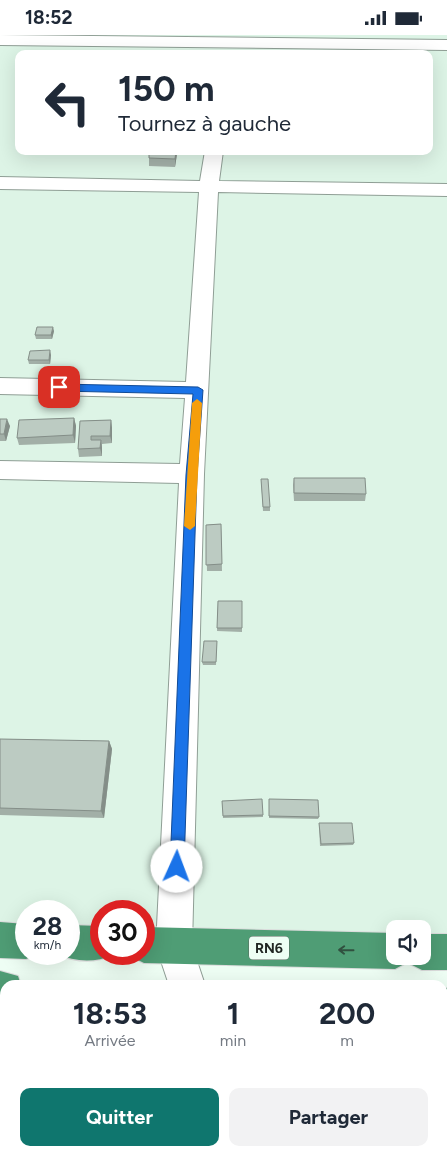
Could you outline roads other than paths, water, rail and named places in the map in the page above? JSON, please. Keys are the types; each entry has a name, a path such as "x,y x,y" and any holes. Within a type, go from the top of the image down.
{"highway":[{"path":"0,940 15,941"},
{"name":"RN6","path":"159,945 386,951"},
{"path":"431,952 447,952"}],"street":[{"path":"0,40 447,45"},
{"path":"184,980 159,945 198,390 209,185 213,155"},
{"path":"0,183 447,190"},
{"path":"0,386 198,390"},
{"path":"0,471 192,475"}]}
